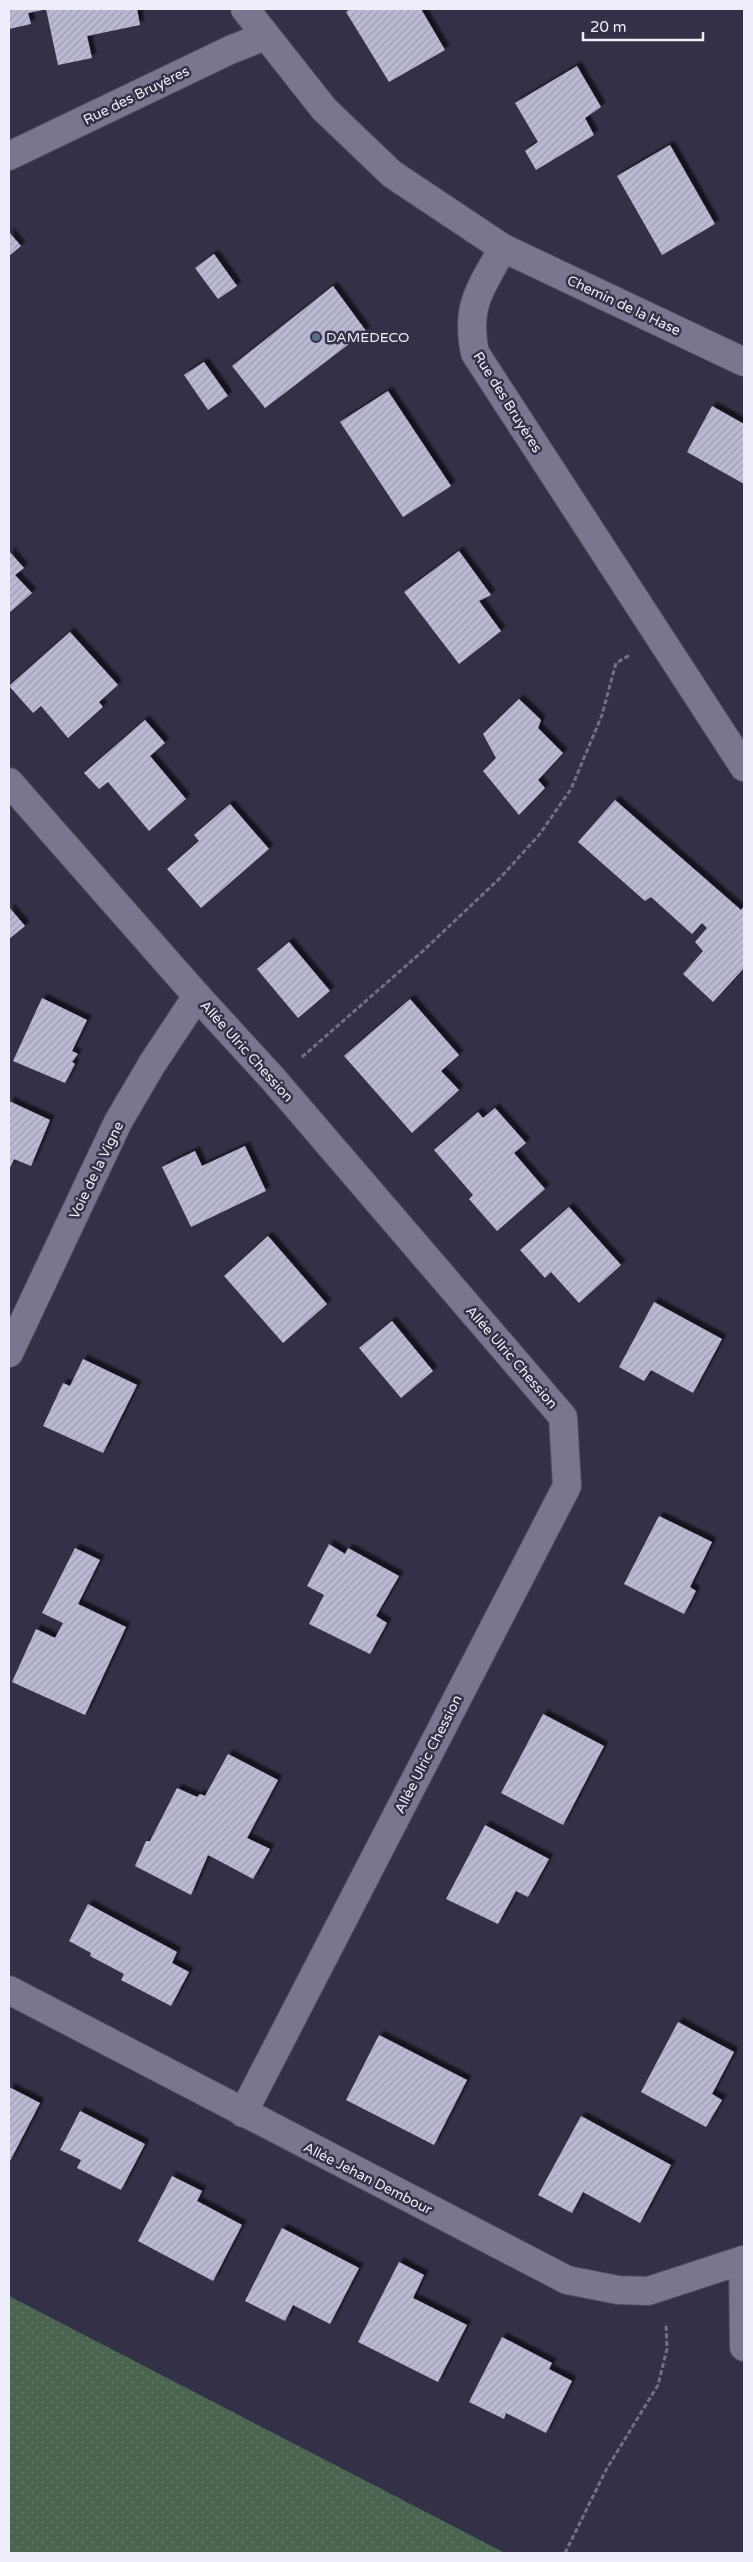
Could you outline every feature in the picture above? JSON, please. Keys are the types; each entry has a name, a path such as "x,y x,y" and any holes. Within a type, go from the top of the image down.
{"street":[{"path":"245,9 324,109 392,174 503,248"},
{"name":"Rue des Bruyères","path":"9,156 230,50 265,36"},
{"name":"Rue des Bruyères","path":"503,248 473,308 470,329 475,353 744,767"},
{"name":"Chemin de la Hase","path":"503,248 744,362"},
{"name":"Allée Ulric Chession","path":"9,782 197,996 274,1080 563,1417 567,1486 242,2113"},
{"name":"Voie de la Vigne","path":"9,1353 118,1122 152,1064 197,996"},
{"name":"Allée Jehan Dembour","path":"9,1990 242,2113 567,2280 618,2290 648,2291 744,2259"},
{"path":"744,2259 744,2347"}],"path":[{"path":"274,1080 424,950 500,878 539,835 571,790 602,715 616,663 660,635"},
{"path":"565,2553 606,2470 658,2385 667,2349 664,2285"}],"green space":[{"path":"9,2296 505,2553 9,2553"}],"building":[{"path":"9,9 43,10 28,13 31,24 9,29"},
{"path":"46,9 137,9 140,25 87,36 92,58 58,65"},
{"path":"350,9 421,9 445,50 389,82 346,12"},
{"path":"577,66 601,107 585,118 594,135 536,170 525,151 538,142 515,103"},
{"path":"670,145 715,224 662,255 617,176"},
{"path":"9,232 21,246 9,256"},
{"path":"214,254 237,286 218,299 195,268"},
{"path":"333,286 366,331 265,408 232,366"},
{"path":"204,362 228,396 208,410 184,375"},
{"path":"388,391 451,486 403,517 340,422"},
{"path":"712,406 744,424 744,484 687,452"},
{"path":"9,551 24,568 15,575 32,593 9,613"},
{"path":"459,551 491,595 479,601 501,631 459,664 404,592"},
{"path":"70,632 118,685 99,702 103,707 68,738 41,706 33,713 9,686"},
{"path":"519,699 541,720 538,728 563,753 538,780 545,788 519,815 483,771 496,758 483,734"},
{"path":"145,720 165,743 150,756 186,799 149,831 108,782 99,789 84,773"},
{"path":"615,800 741,910 744,906 744,968 713,1002 683,974 703,951 695,942 707,928 702,923 692,934 651,897 645,901 578,842"},
{"path":"230,804 269,849 201,908 167,869 199,841 194,835"},
{"path":"9,907 25,926 9,939"},
{"path":"289,942 330,991 298,1018 257,969"},
{"path":"42,998 87,1020 72,1051 78,1054 72,1062 75,1064 65,1083 13,1061"},
{"path":"410,999 459,1055 441,1071 459,1090 412,1133 344,1056"},
{"path":"9,1101 50,1120 31,1166 14,1159 9,1170"},
{"path":"495,1108 526,1143 514,1153 545,1189 497,1231 469,1199 473,1195 434,1150 478,1112 483,1118"},
{"path":"245,1146 266,1191 191,1227 162,1167 195,1151 202,1166"},
{"path":"569,1207 621,1265 579,1303 551,1272 545,1278 520,1250"},
{"path":"268,1236 327,1304 283,1343 224,1276"},
{"path":"654,1302 722,1339 693,1393 651,1370 644,1381 619,1367"},
{"path":"392,1321 433,1371 401,1398 359,1348"},
{"path":"83,1359 137,1385 103,1453 43,1426 63,1383 70,1386"},
{"path":"659,1516 712,1542 690,1587 696,1591 684,1614 624,1584"},
{"path":"329,1544 345,1554 348,1548 399,1576 376,1616 387,1623 370,1654 309,1624 324,1595 307,1586"},
{"path":"75,1548 100,1560 78,1604 126,1627 85,1715 12,1682 36,1629 55,1638 63,1623 42,1613"},
{"path":"543,1714 604,1746 563,1825 501,1793"},
{"path":"228,1754 278,1780 247,1838 270,1849 253,1879 208,1855 191,1895 135,1866 146,1841 150,1841 177,1788 197,1797 200,1794 205,1796"},
{"path":"485,1825 549,1859 528,1897 516,1891 498,1924 446,1899"},
{"path":"88,1904 177,1952 172,1963 189,1972 171,2006 121,1980 124,1974 90,1956 91,1953 69,1941"},
{"path":"678,2022 734,2052 712,2094 722,2100 706,2127 641,2092"},
{"path":"379,2035 467,2080 434,2145 346,2100"},
{"path":"9,2087 40,2103 9,2163"},
{"path":"80,2111 145,2144 121,2190 77,2168 81,2160 60,2150"},
{"path":"581,2116 671,2165 640,2223 583,2192 572,2213 538,2195"},
{"path":"172,2176 202,2191 197,2201 242,2225 213,2281 138,2241"},
{"path":"282,2228 359,2268 330,2324 293,2305 285,2321 245,2301"},
{"path":"399,2262 424,2275 413,2298 467,2325 438,2382 358,2342"},
{"path":"502,2337 552,2363 549,2369 572,2381 546,2433 506,2413 504,2419 469,2402"}],"place":[{"name":"DAMEDECO","path":"316,337"}]}
